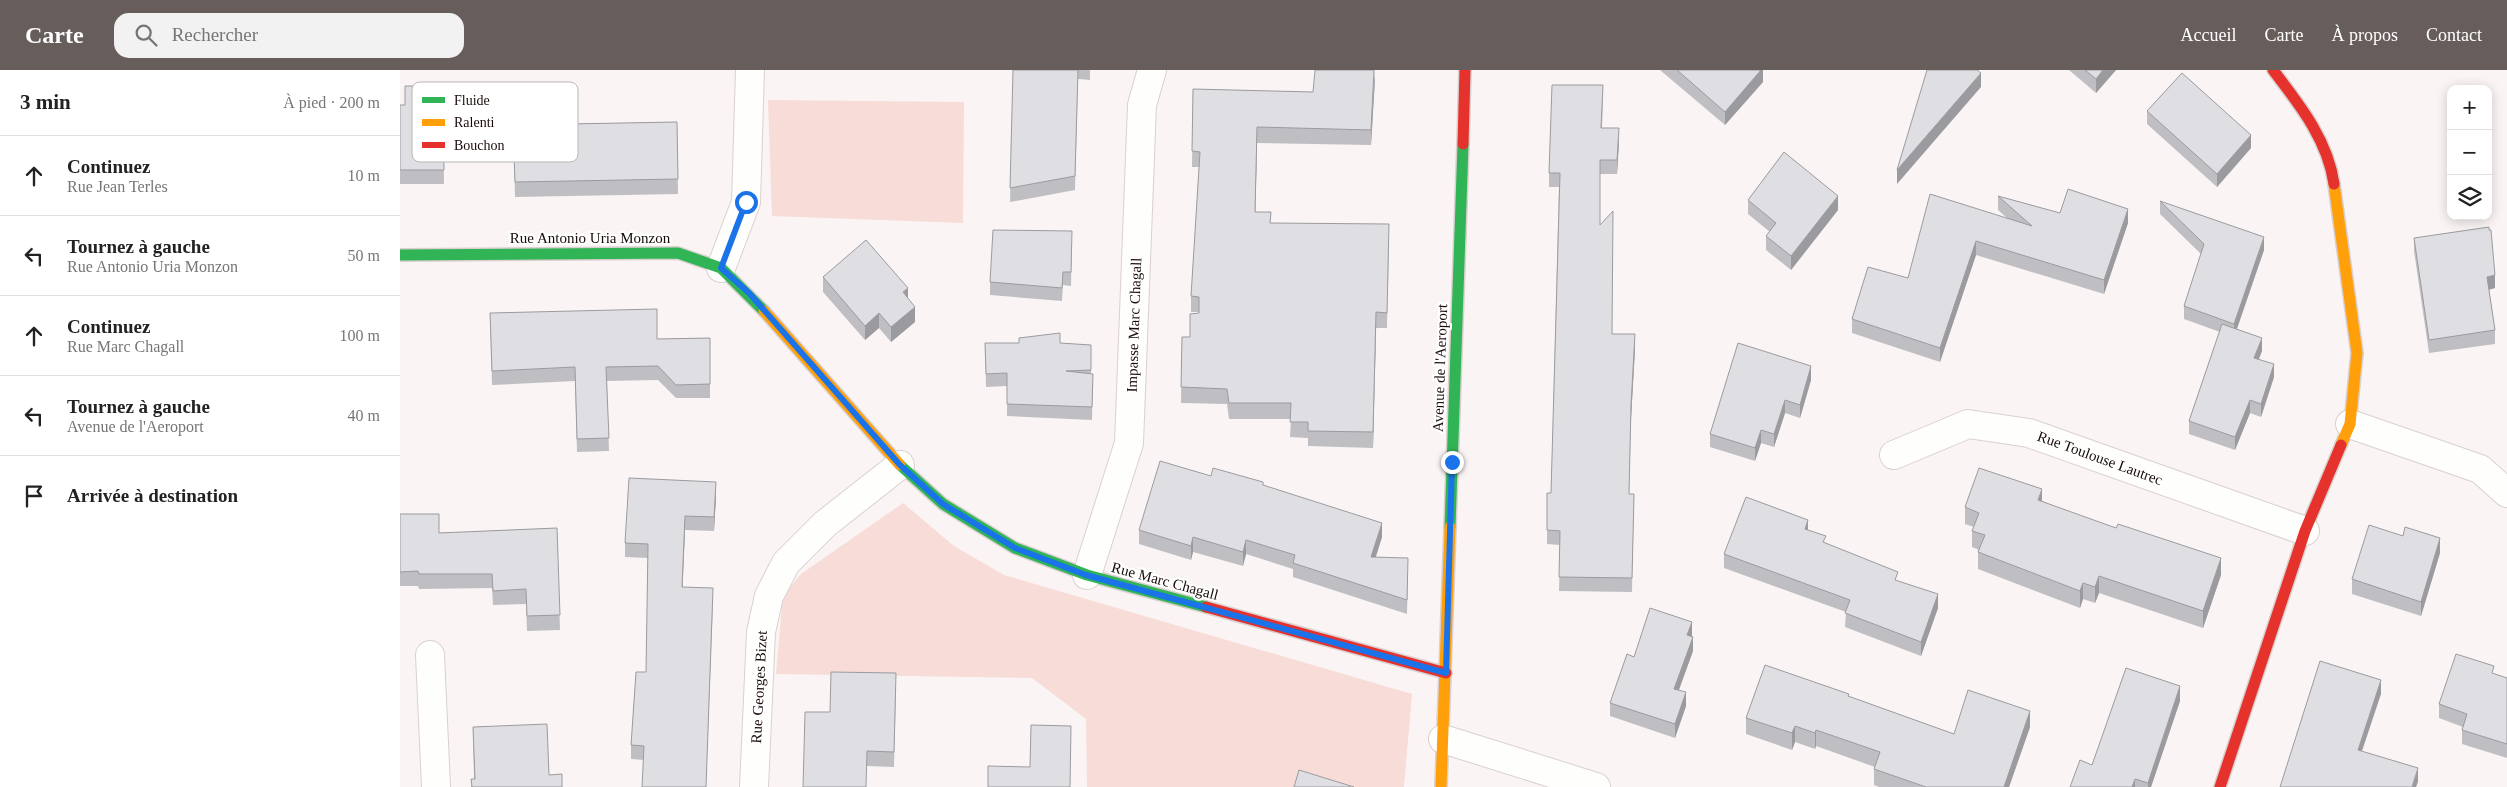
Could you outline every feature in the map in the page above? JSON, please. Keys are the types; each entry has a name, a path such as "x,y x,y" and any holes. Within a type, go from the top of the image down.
{"street":[{"path":"721,268 746,202 750,70"},
{"name":"Impasse Marc Chagall","path":"1086,575 1129,444 1142,105 1152,70"},
{"name":"Avenue de l'Aeroport","path":"1441,787 1465,70"},
{"path":"2220,787 2305,531 2350,424 2357,353 2331,165 2305,111 2274,70"},
{"name":"Rue Antonio Uria Monzon","path":"400,255 678,253 721,268 749,293 900,465"},
{"name":"Rue Toulouse Lautrec","path":"1894,455 1968,424 2029,433 2305,531"},
{"path":"2350,424 2480,469 2507,493"},
{"name":"Rue Marc Chagall","path":"900,465 943,504 982,530 1015,548 1086,575 1446,673"},
{"name":"Rue Georges Bizet","path":"754,787 761,632 769,596 786,563 825,524 900,465"},
{"path":"430,654 436,787"},
{"path":"1443,739 1596,787"}],"shaded area":[{"path":"768,100 964,102 963,223 772,216"},
{"path":"903,503 954,546 1004,575 1412,694 1404,787 1087,787 1086,719 1032,678 776,674 783,595 801,574"}],"building":[{"path":"1013,70 1078,70 1075,176 1010,188"},
{"path":"1315,70 1374,70 1371,130 1257,127 1255,212 1271,212 1270,223 1389,224 1387,313 1376,312 1373,432 1308,431 1308,422 1290,422 1291,403 1229,403 1227,389 1181,387 1182,337 1190,337 1190,314 1199,313 1199,297 1191,296 1200,152 1192,151 1193,89 1313,92"},
{"path":"1677,70 1761,70 1725,112"},
{"path":"1927,70 1977,70 1981,73 1897,170"},
{"path":"2085,70 2103,70 2096,79"},
{"path":"2182,73 2251,135 2217,174 2147,111"},
{"path":"1552,85 1603,85 1601,128 1619,128 1617,160 1600,160 1600,225 1613,211 1612,334 1635,334 1629,494 1634,494 1632,578 1559,577 1560,531 1547,530 1547,493 1551,493 1560,173 1549,173"},
{"path":"405,86 412,86 412,162 444,162 444,170 400,170 400,105 405,105"},
{"path":"677,122 678,179 515,182 514,162 578,162 578,124"},
{"path":"1784,152 1838,196 1791,256 1766,236 1776,223 1748,200"},
{"path":"2068,189 2128,209 2104,280 1976,241 1940,348 1852,319 1868,267 1908,278 1930,194 2032,226 1998,196 2060,213"},
{"path":"2160,201 2264,237 2234,324 2184,306 2204,244"},
{"path":"2489,227 2489,230 2491,230 2495,275 2487,277 2495,330 2429,340 2414,238"},
{"path":"993,230 1072,231 1071,272 1063,272 1062,288 990,282"},
{"path":"866,240 908,288 903,292 915,307 891,327 879,313 865,326 823,277"},
{"path":"657,309 657,339 710,338 710,384 676,385 658,366 606,367 609,438 577,439 575,367 492,371 490,313"},
{"path":"2222,324 2262,338 2254,358 2274,364 2261,404 2250,400 2235,437 2189,421"},
{"path":"1060,333 1060,343 1091,345 1091,370 1066,371 1093,374 1092,407 1007,404 1007,373 986,374 985,343 1019,343 1019,338"},
{"path":"1738,343 1811,366 1800,405 1785,400 1774,434 1761,430 1755,448 1710,434"},
{"path":"1160,461 1211,476 1213,468 1263,482 1263,485 1382,523 1371,557 1408,558 1407,600 1293,563 1295,555 1246,540 1243,552 1193,537 1191,546 1139,530"},
{"path":"1979,468 2042,489 2038,500 2116,528 2118,524 2221,558 2203,611 2099,576 2095,587 2083,583 2080,591 1978,552 1985,535 1972,531 1979,513 1965,507"},
{"path":"629,478 716,482 714,517 685,516 682,587 713,588 706,787 642,787 644,746 631,745 636,672 646,672 648,544 625,543"},
{"path":"1746,497 1808,520 1805,529 1826,536 1823,542 1898,572 1895,580 1938,594 1921,642 1845,613 1850,600 1724,554"},
{"path":"400,514 439,514 439,533 557,528 560,615 527,616 526,589 493,591 492,574 419,574 418,571 400,572"},
{"path":"2369,525 2403,536 2405,527 2440,538 2421,602 2352,579"},
{"path":"1650,608 1692,622 1687,635 1693,637 1674,689 1686,692 1675,724 1610,703 1627,654 1634,657"},
{"path":"2456,654 2494,666 2492,673 2507,678 2507,744 2462,730 2467,714 2439,704"},
{"path":"2320,661 2381,680 2358,750 2418,768 2412,787 2280,787"},
{"path":"1765,665 1849,694 1848,696 1954,734 1968,690 2030,711 2004,787 1926,787 1874,769 1880,752 1816,730 1815,733 1795,726 1792,733 1746,718"},
{"path":"2126,668 2180,686 2148,783 2135,779 2132,787 2070,787 2080,760 2092,765"},
{"path":"831,672 896,673 894,752 867,751 866,787 803,787 805,712 830,712"},
{"path":"547,724 549,775 562,774 562,787 472,787 471,779 475,779 473,727"},
{"path":"1031,725 1071,726 1070,787 988,787 988,766 1030,767"},
{"path":"1299,770 1354,787 1294,787"}],"traffic: fast":[{"path":"1450,527 1463,144"},
{"path":"400,255 678,253 721,268 764,311"},
{"path":"900,465 943,504 1015,548 1087,575 1206,607"}],"traffic: slow":[{"path":"2334,184 2357,353 2350,424 2341,445"},
{"path":"764,311 900,465"},
{"path":"1441,787 1450,527"}],"traffic: jam":[{"path":"1463,144 1465,70"},
{"path":"2273,70 2311,123 2326,152 2334,184"},
{"path":"2220,787 2305,531 2341,445"},
{"path":"1206,607 1446,673"}],"route":[{"path":"746,202 721,268 749,293 900,465 943,504 982,530 1015,548 1086,575 1446,673 1452,462"}]}
